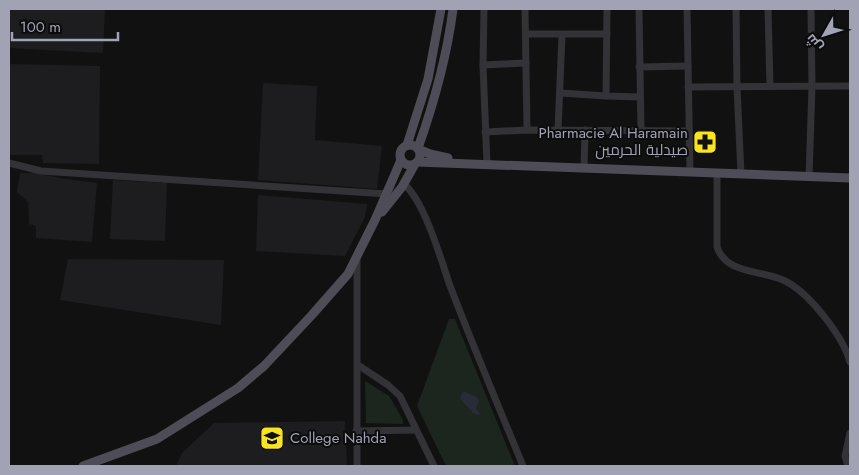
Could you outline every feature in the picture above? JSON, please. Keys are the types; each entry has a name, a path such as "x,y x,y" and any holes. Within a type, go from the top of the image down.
{"main road":[{"path":"83,466 157,439 238,388 264,366 348,274 387,194 401,160 400,151 407,145 428,79 441,9"},
{"path":"375,220 404,184 420,157 418,149 440,75 453,9"},
{"path":"407,145 413,145 430,154 472,164"},
{"path":"401,160 406,164 487,164 850,178"}],"street":[{"path":"484,9 483,64 487,164"},
{"path":"525,9 527,130"},
{"path":"606,96 607,9"},
{"path":"639,9 641,130"},
{"path":"687,9 690,172"},
{"path":"736,9 741,174"},
{"path":"768,9 770,86"},
{"path":"808,177 812,86 811,9"},
{"path":"526,34 607,34"},
{"path":"558,130 562,35"},
{"path":"483,64 526,64"},
{"path":"639,67 688,66"},
{"path":"688,87 850,86"},
{"path":"561,93 640,96"},
{"path":"485,132 527,130 689,131"},
{"path":"584,169 585,130"},
{"path":"9,163 41,171 387,194"},
{"path":"717,173 717,247 720,256 729,264 783,280 805,296 833,326 850,362"},
{"path":"404,184 411,190 436,243 449,282 523,466"},
{"path":"357,258 357,466"},
{"path":"358,365 388,385 400,396 434,466"},
{"path":"356,431 416,430"},
{"path":"848,466 845,456 850,433"}],"shaded area":[{"path":"9,9 105,9 103,53 9,48"},
{"path":"9,64 100,66 99,164 43,163 42,155 9,155"},
{"path":"263,83 317,86 315,140 382,146 377,189 258,180"},
{"path":"20,173 37,173 97,183 92,242 36,238 36,226 29,224 28,202 17,192"},
{"path":"113,180 167,183 165,241 110,239"},
{"path":"258,195 367,204 365,217 345,256 256,251"},
{"path":"68,259 224,260 221,325 60,300"},
{"path":"449,319 455,319 515,466 446,466 417,406"},
{"path":"365,382 389,396 403,420 403,424 366,423"},
{"path":"463,391 477,397 479,401 476,408 480,415 474,414 460,398"},
{"name":"College Nahda","path":"345,421 347,466 176,466 182,453 214,423"}],"place":[{"name":"Pharmacie Al Haramain صيدلية الحرمين","path":"705,142"},
{"name":"College Nahda","path":"272,438"}]}
